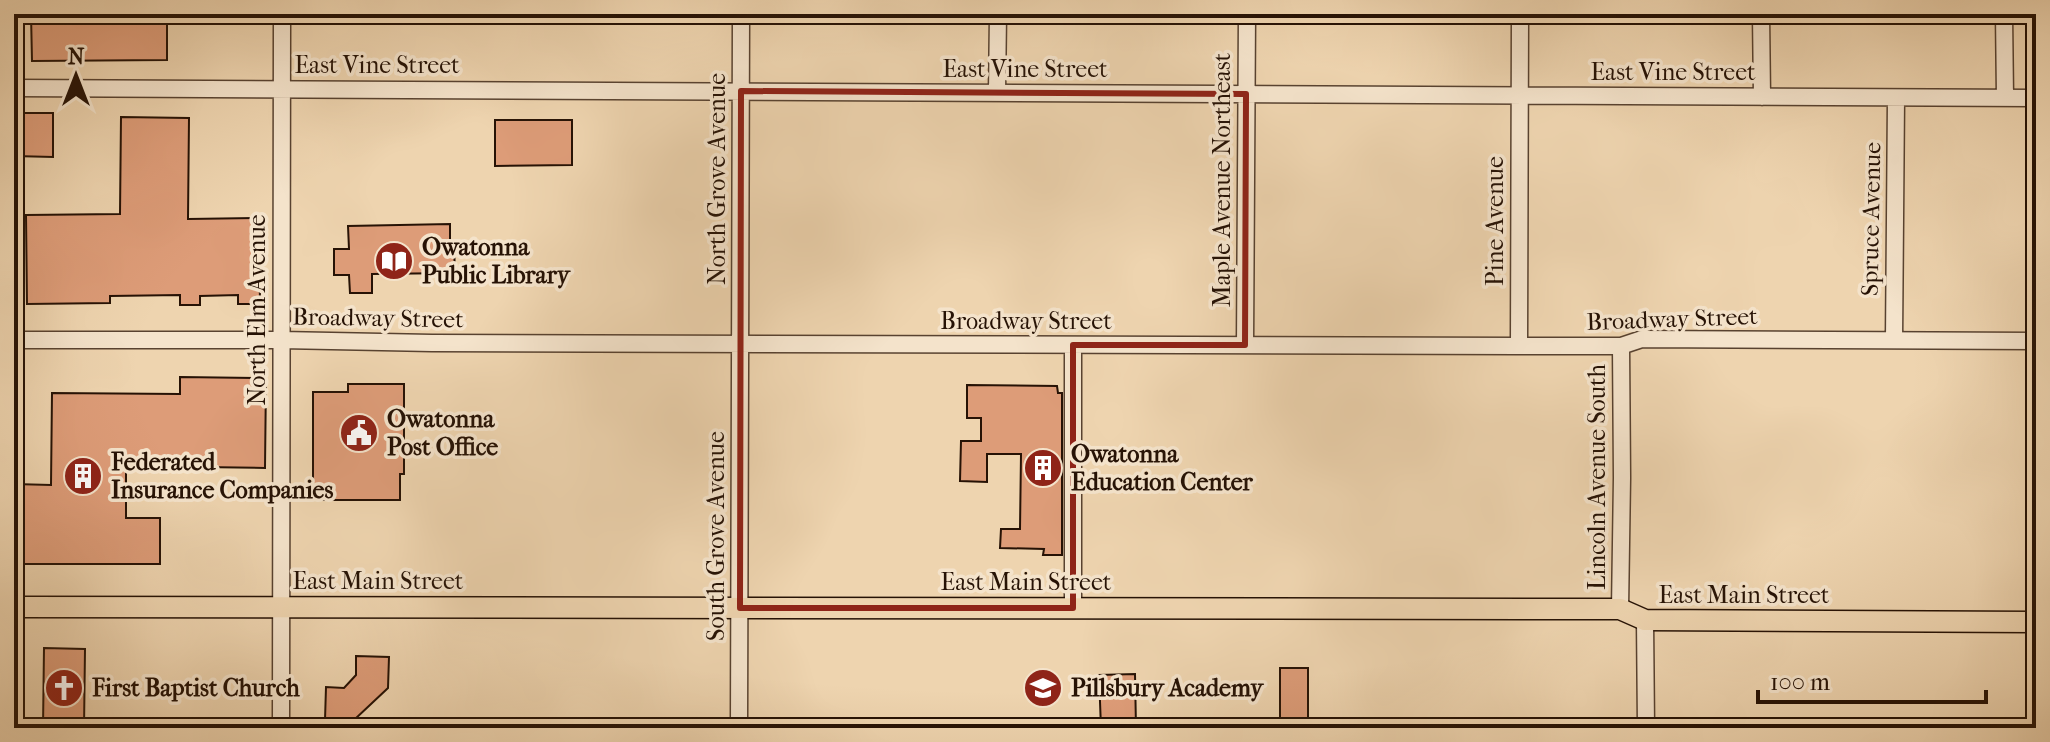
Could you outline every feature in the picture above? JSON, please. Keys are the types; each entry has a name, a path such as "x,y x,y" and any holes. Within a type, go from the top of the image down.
{"main road":[{"name":"East Main Street","path":"14,607 1620,609 1645,620 2036,622"}],"street":[{"name":"North Elm Avenue","path":"281,728 282,14"},
{"name":"North Grove Avenue","path":"740,344 741,14"},
{"path":"997,92 998,14"},
{"name":"Maple Avenue Northeast","path":"1245,345 1247,14"},
{"name":"Pine Avenue","path":"1519,346 1520,14"},
{"path":"1761,14 1762,97"},
{"path":"2004,14 2005,98"},
{"name":"East Vine Street","path":"14,88 2036,98"},
{"name":"Spruce Avenue","path":"1894,340 1896,98"},
{"name":"Broadway Street","path":"14,340 1519,346 1621,346 1642,339 2036,341"},
{"name":"South Grove Avenue","path":"739,728 740,344"},
{"path":"1073,345 1073,608"},
{"name":"Lincoln Avenue South","path":"1620,609 1621,346"},
{"path":"14,607 14,728"},
{"path":"1645,620 1646,728"}],"highlighted area":[{"path":"741,91 1246,94 1245,345 1073,345 1073,608 740,608"}],"building":[{"path":"31,14 167,14 167,60 32,61"},
{"path":"14,113 53,113 53,157 14,156"},
{"path":"121,117 189,118 188,219 259,218 260,304 238,304 238,295 200,296 200,305 180,305 180,295 110,296 110,303 27,304 26,215 120,214"},
{"path":"495,120 572,120 572,165 495,166"},
{"name":"Owatonna Public Library","path":"450,224 455,273 372,274 372,293 350,293 349,275 334,275 334,249 349,249 348,226"},
{"name":"Federated Insurance Companies","path":"180,377 266,378 265,468 126,466 126,518 160,518 160,564 14,564 14,484 51,485 52,393 180,394"},
{"name":"Owatonna Post Office","path":"348,384 404,384 404,474 400,474 400,500 313,500 313,392 348,392"},
{"name":"Owatonna Education Center","path":"967,385 1057,386 1058,393 1062,393 1062,555 1043,555 1044,549 1000,548 1001,529 1020,529 1021,454 987,454 987,482 960,481 961,441 981,441 981,418 967,418"},
{"name":"First Baptist Church","path":"44,648 85,649 84,728 43,728"},
{"path":"356,656 389,657 388,688 354,720 325,720 326,687 344,688 356,675"},
{"path":"1280,668 1308,668 1308,728 1280,728"},
{"path":"1135,674 1136,728 1101,728 1099,675"}],"place":[{"name":"Owatonna Public Library","path":"394,261"},
{"name":"Owatonna Post Office","path":"359,433"},
{"name":"Owatonna Education Center","path":"1043,468"},
{"name":"Federated Insurance Companies","path":"83,476"},
{"name":"First Baptist Church","path":"64,688"},
{"name":"Pillsbury Academy","path":"1043,688"}]}
